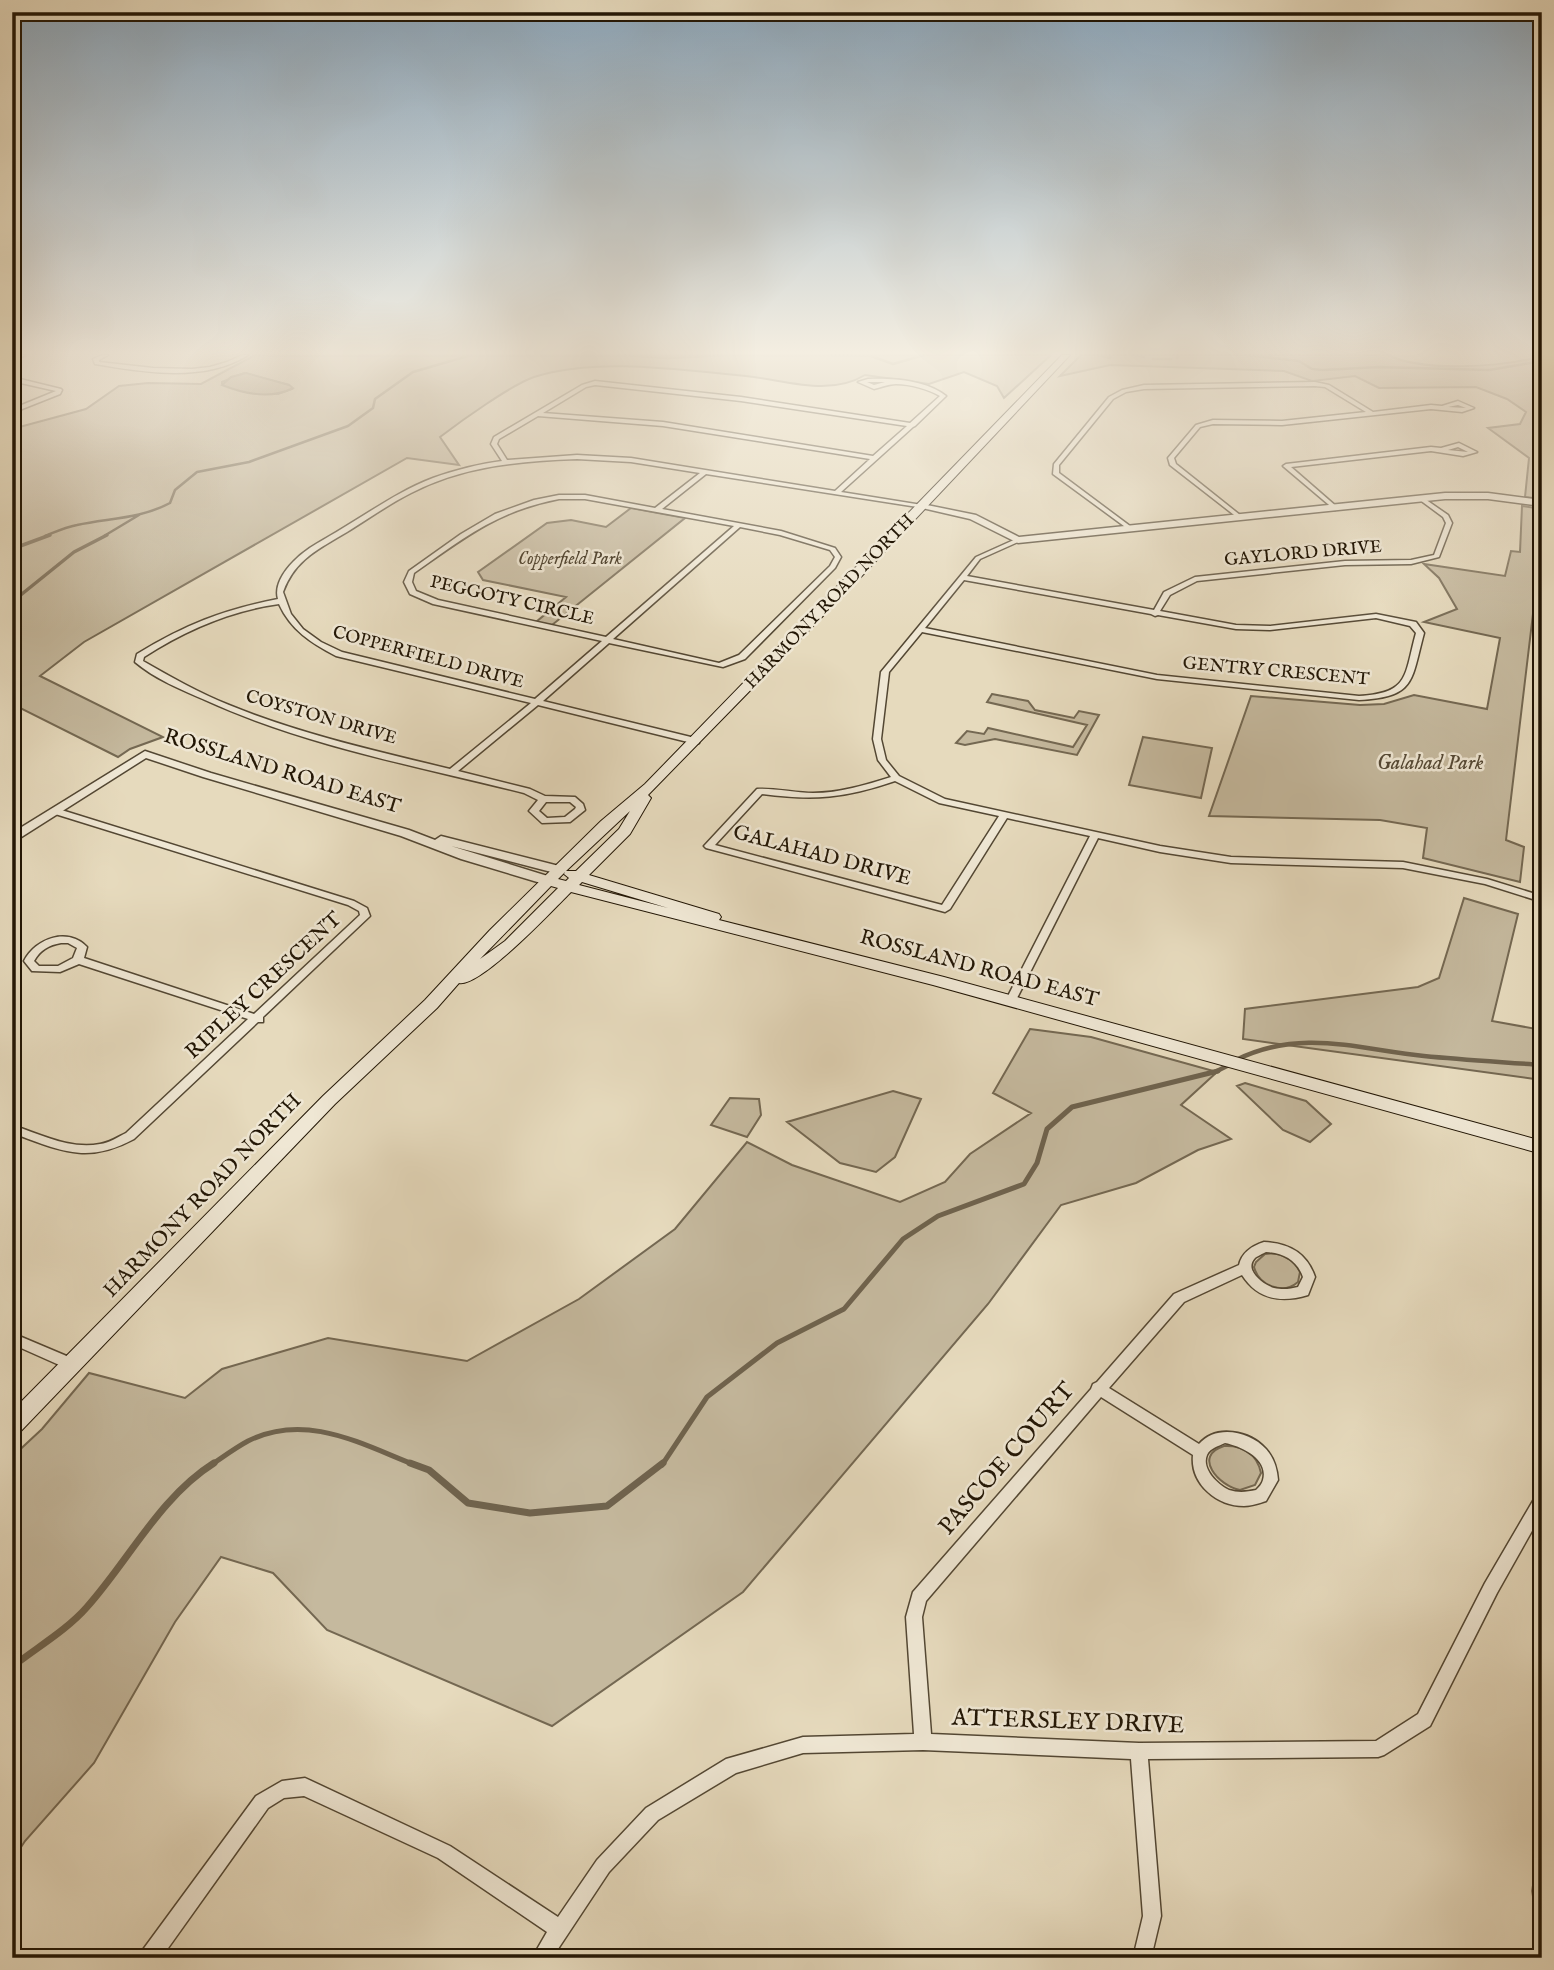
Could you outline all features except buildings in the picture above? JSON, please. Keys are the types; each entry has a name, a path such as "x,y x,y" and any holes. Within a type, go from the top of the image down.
{"main road":[{"name":"HARMONY ROAD NORTH","path":"12,1425 329,1100 431,1004 495,933 606,824 650,787 979,447"},
{"name":"HARMONY ROAD NORTH","path":"431,1004 510,944 625,831 650,787"},
{"name":"ROSSLAND ROAD EAST","path":"554,875 685,919 769,937 1011,1000 1542,1148"}],"street":[{"path":"496,447 506,463"},
{"path":"806,447 875,458"},
{"path":"837,492 888,447"},
{"path":"1071,447 1056,465 1056,474 1128,527"},
{"path":"1180,447 1171,458 1173,465 1238,516"},
{"path":"1335,508 1286,466 1444,449"},
{"path":"281,601 279,592 284,575 302,556 412,489 444,477 537,458 595,456 837,492 973,517 1018,540"},
{"path":"657,510 705,472"},
{"path":"1542,503 1467,495 1018,540 978,558 885,672 877,739 882,760 896,778 942,801 1003,817 1174,852 1231,860 1402,865 1468,877 1542,899"},
{"name":"PEGGOTY CIRCLE","path":"584,497 739,526 818,543 833,549 838,556 834,567 732,663 720,665 436,602 414,592 408,582 411,572 509,507 533,500 584,497"},
{"name":"GAYLORD DRIVE","path":"1156,614 1167,594 1195,579 1345,563 1411,562 1437,556 1449,523 1446,516 1422,499"},
{"path":"453,771 536,703 739,526"},
{"name":"GENTRY CRESCENT","path":"919,629 1157,677 1359,698 1383,696 1402,687 1407,681 1420,633 1413,624 1386,617 1256,628 1213,625 962,577"},
{"name":"COPPERFIELD DRIVE","path":"281,601 294,625 307,639 339,654 695,741"},
{"name":"COYSTON DRIVE","path":"281,601 217,614 196,622 140,656 139,662 237,711 300,732 453,771"},
{"name":"ROSSLAND ROAD EAST","path":"55,811 145,754 405,833 465,856 554,875"},
{"path":"453,771 527,791 543,799 572,799 577,802 580,810 567,820 545,821 534,811 543,799"},
{"name":"GALAHAD DRIVE","path":"896,778 857,792 812,798 761,791 709,846 945,909 1003,817"},
{"path":"12,839 55,811"},
{"name":"RIPLEY CRESCENT","path":"12,1129 80,1150 98,1152 115,1147 259,1019 365,916 364,910 351,903 55,811"},
{"path":"1011,1000 1095,835"},
{"path":"78,960 82,947 67,940 42,946 29,961 36,969 51,971 78,960 259,1019"},
{"name":"PASCOE COURT","path":"923,1742 914,1618 919,1597 1179,1298 1245,1268 1249,1254 1264,1247 1274,1247 1294,1254 1302,1261 1309,1277 1303,1291 1285,1296 1263,1291 1254,1284 1245,1268"},
{"path":"12,1338 71,1364"},
{"path":"1098,1388 1200,1452"},
{"path":"1225,1437 1248,1443 1259,1450 1271,1469 1268,1489 1251,1500 1239,1500 1215,1491 1200,1472 1200,1452 1214,1439 1225,1437"},
{"name":"ATTERSLEY DRIVE","path":"541,1958 603,1866 652,1814 732,1765 803,1745 923,1742 1139,1751 1378,1749 1424,1720 1490,1588 1538,1519 1542,1499"},
{"path":"1139,1751 1152,1916 1142,1958"},
{"path":"149,1958 262,1802 282,1790 305,1787 444,1852 559,1929"},
{"path":"1542,1883 1542,1899"}],"green space":[{"path":"12,447 447,447 459,465 407,458 84,642 40,676 163,737 130,749 118,757 12,704"},
{"path":"1514,447 1542,447 1542,499 1525,497 1529,458"},
{"name":"Galahad Park","path":"1522,506 1542,509 1538,597 1535,597 1506,840 1524,847 1520,882 1423,858 1427,828 1380,820 1209,816 1251,696 1360,705 1384,704 1414,695 1487,709 1500,638 1424,622 1457,609 1439,578 1424,564 1505,576 1511,551 1520,552"},
{"name":"Copperfield Park","path":"631,508 685,518 552,625 536,622 566,597 483,580 478,572 547,523 571,520 606,527"},
{"path":"992,694 1028,701 1035,710 1074,718 1079,711 1099,715 1077,755 995,739 965,745 956,743 967,731 984,734 988,728 1073,747 1087,725 987,702"},
{"path":"1143,737 1212,748 1201,798 1129,785"},
{"path":"1464,898 1518,914 1492,1021 1542,1030 1542,1080 1243,1039 1245,1009 1418,987 1439,978"},
{"path":"1030,1029 1091,1037 1217,1072 1181,1105 1231,1139 1198,1150 1136,1183 1061,1205 988,1304 743,1592 552,1726 327,1630 273,1573 221,1557 175,1622 94,1763 25,1841 12,1861 12,1457 42,1429 89,1373 185,1398 222,1369 328,1338 467,1361 579,1299 675,1229 747,1142 792,1165 900,1202 945,1182 970,1154 1031,1113 993,1093"},
{"path":"1245,1083 1306,1101 1331,1124 1310,1142 1283,1130 1237,1086"},
{"path":"893,1091 921,1099 895,1157 876,1172 840,1163 787,1122"},
{"path":"730,1098 759,1099 761,1115 747,1137 711,1125"},
{"path":"1265,1254 1281,1255 1290,1260 1300,1272 1298,1282 1286,1288 1266,1284 1254,1267"},
{"path":"1224,1446 1243,1449 1253,1456 1261,1473 1255,1485 1240,1490 1217,1477 1209,1463 1210,1457"}],"waterway":[{"path":"45,536 73,526 136,515 159,508 170,503 175,490 197,472 249,462 290,447"},
{"path":"104,536 139,515"},
{"path":"12,549 50,535"},
{"path":"12,602 74,552 107,535"},
{"path":"1236,1060 1260,1050 1283,1045 1329,1043 1399,1053 1542,1065"},
{"path":"1216,1071 1229,1065"},
{"path":"662,1465 707,1397 777,1343 844,1309 903,1239 938,1216 1024,1184 1037,1163 1047,1129 1072,1107 1216,1071"},
{"path":"213,1463 248,1441 270,1433 312,1430 354,1441 415,1465"},
{"path":"12,1667 79,1615 161,1511 177,1493 213,1463"},
{"path":"410,1463 429,1470 468,1503 530,1513 607,1506 663,1463"}]}
